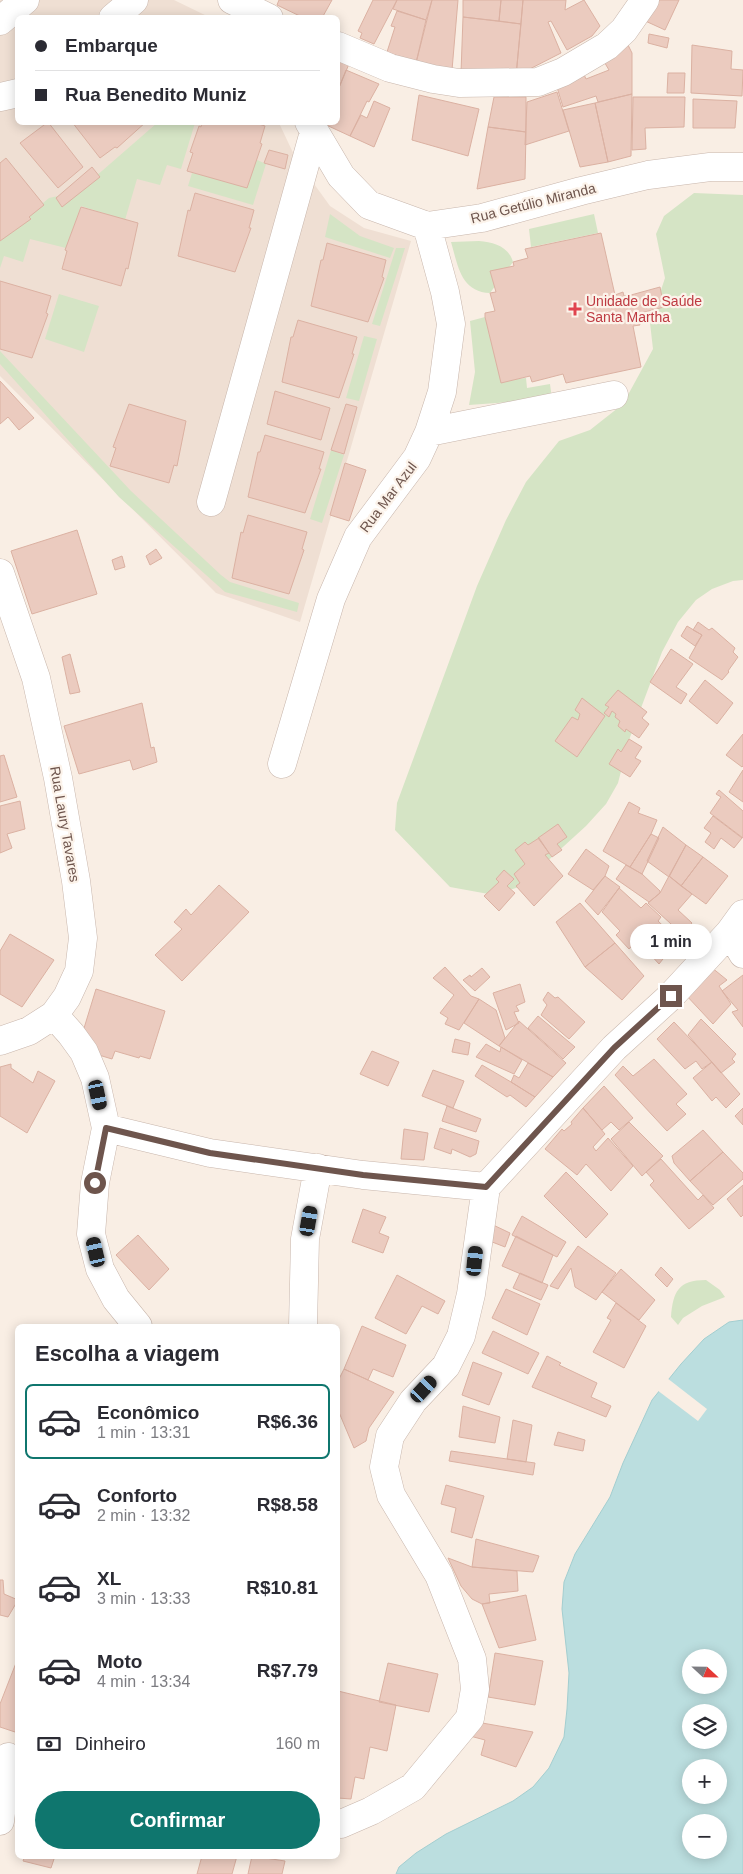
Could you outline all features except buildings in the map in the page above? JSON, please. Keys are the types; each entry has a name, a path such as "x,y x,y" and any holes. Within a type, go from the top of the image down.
{"street":[{"path":"0,21 25,0"},
{"path":"116,15 134,0"},
{"path":"232,0 265,15"},
{"path":"340,47 390,68 433,79 459,83 538,82 563,72 607,46 624,30 645,0"},
{"path":"211,502 312,127"},
{"name":"Rua Getúlio Miranda","path":"312,127 341,176 369,205 427,226 482,218 648,175 710,167 743,167"},
{"name":"Rua Mar Azul","path":"282,764 331,599 358,537 417,458 429,432 442,392 451,324 445,292 427,226"},
{"path":"429,432 614,395"},
{"name":"Rua Laury Tavares","path":"0,574 36,678 58,778 76,882 83,938 79,971 67,997 54,1016 29,1031 0,1041"},
{"path":"340,1822 371,1811 413,1787 470,1718 475,1689 472,1659 439,1574 391,1495 384,1467 390,1436 413,1401 446,1366 462,1336 472,1294 486,1187 614,1048 739,933"},
{"path":"54,1016 72,1034 84,1052 94,1078 106,1128 95,1183 91,1234 100,1269 116,1298 136,1324"},
{"path":"106,1128 210,1153 363,1175 486,1187"},
{"path":"303,1324 306,1239 318,1168"},
{"path":"0,1821 8,1756"}],"shaded area":[{"path":"0,0 174,0 205,15 15,15 15,125 280,125 296,159 330,206 364,228 411,241 300,622 216,593 0,376"}],"green space":[{"path":"155,125 194,125 181,169 167,165 160,185 137,179 125,220 81,206 66,248 30,239 23,262 4,256 0,268 0,239 49,198 58,196 64,204"},
{"path":"255,159 266,164 253,205 188,186 192,173 246,185"},
{"path":"694,193 743,195 743,580 733,581 712,589 696,600 678,622 662,652 629,740 618,783 606,804 586,826 519,887 494,895 450,887 395,830 397,803 477,586 506,520 526,482 559,441 590,430 623,404 653,349 650,323 665,278 656,234 664,216"},
{"path":"330,214 360,236 394,248 390,258 325,237"},
{"path":"594,214 598,233 531,247 529,229"},
{"path":"479,241 500,246 508,253 513,262 490,293 480,292 467,283 462,276 451,242"},
{"path":"396,248 405,248 380,326 372,324"},
{"path":"59,294 99,306 84,352 45,339"},
{"path":"485,317 502,380 526,378 527,388 550,384 552,399 469,405 475,372 470,321"},
{"path":"364,336 377,339 359,401 346,398"},
{"path":"0,351 131,491 221,575 230,582 299,603 297,612 225,592 119,497 0,364"},
{"path":"331,450 344,455 322,523 310,519"},
{"path":"706,1280 720,1290 725,1297 702,1306 683,1318 678,1325 671,1317 673,1301 679,1289 689,1282"}],"water":[{"path":"743,1320 743,1874 396,1874 399,1867 416,1853 446,1834 513,1801 533,1787 549,1768 564,1737 567,1709 569,1673 562,1609 564,1582 575,1554 610,1497 623,1463 652,1400 704,1339 729,1322"}],"pier":[{"path":"667,1378 707,1409 698,1421 657,1390"}],"place":[{"name":"Unidade de Saúde Santa Martha","path":"575,309"}],"route":[{"path":"95,1183 106,1128 210,1153 363,1175 486,1187 614,1048 671,996"}]}
